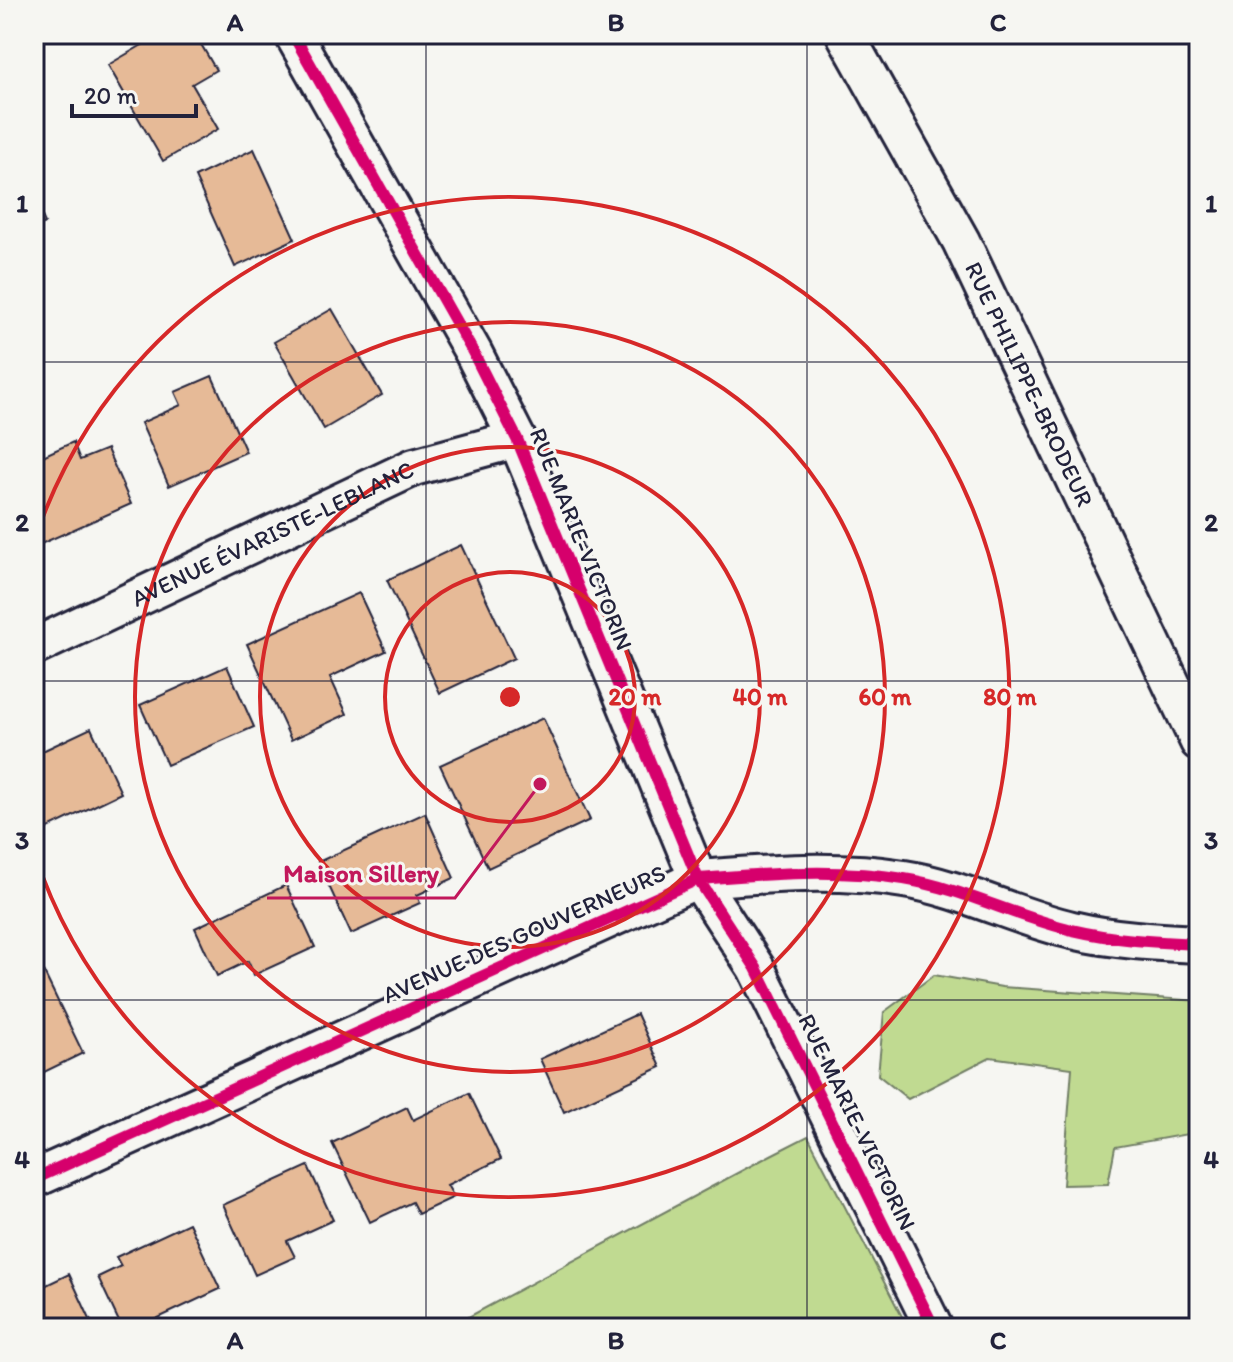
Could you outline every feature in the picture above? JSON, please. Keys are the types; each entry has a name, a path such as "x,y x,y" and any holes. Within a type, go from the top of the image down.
{"street":[{"name":"RUE MARIE-VICTORIN","path":"293,34 473,352 517,439 698,879 756,968 934,1328"},
{"name":"RUE PHILIPPE-BRODEUR","path":"845,34 961,241 1199,742"},
{"name":"AVENUE ÉVARISTE-LEBLANC","path":"34,647 414,467 517,439"},
{"name":"AVENUE DES GOUVERNEURS","path":"34,1179 698,879 788,873 903,879 966,895 1071,930 1134,941 1199,944"}],"green space":[{"path":"934,975 1002,987 1199,1001 1199,1132 1115,1147 1108,1184 1063,1185 1072,1068 990,1057 908,1099 878,1075 884,1012"},
{"path":"808,1136 908,1328 448,1328 771,1155"}],"building":[{"path":"161,34 195,34 216,70 192,84 218,129 163,161 108,65"},
{"path":"254,149 295,239 235,267 195,177"},
{"path":"34,198 45,223 34,228"},
{"path":"332,309 382,395 324,429 274,342"},
{"path":"212,376 246,452 169,486 141,423 181,405 175,392"},
{"path":"73,442 80,460 107,449 131,504 34,547 34,484 43,480 34,460"},
{"path":"461,545 514,658 440,693 387,580"},
{"path":"359,593 386,651 330,677 347,714 291,740 247,644"},
{"path":"227,666 254,727 167,765 140,705"},
{"path":"543,718 590,820 488,868 440,765"},
{"path":"91,728 121,793 34,835 34,755"},
{"path":"425,813 454,878 417,895 420,903 351,934 318,862"},
{"path":"286,885 315,947 254,975 248,961 217,976 195,928"},
{"path":"37,958 83,1053 34,1077 34,960"},
{"path":"637,1014 661,1067 564,1112 540,1059"},
{"path":"469,1093 501,1159 447,1185 454,1197 418,1214 412,1202 370,1222 332,1143 407,1107 413,1120"},
{"path":"308,1166 333,1220 287,1241 295,1257 255,1275 223,1205"},
{"path":"189,1223 220,1289 137,1328 122,1328 98,1277 121,1266 116,1257"},
{"path":"69,1274 94,1328 34,1328 34,1291"}],"cycle path":[{"path":"293,34 473,352 517,439 698,879 756,968 934,1328"},
{"path":"34,1179 698,879 801,873 904,879 947,889 1051,924 1088,933 1199,944"}],"place":[{"name":"Maison Sillery","path":"540,784"}]}
